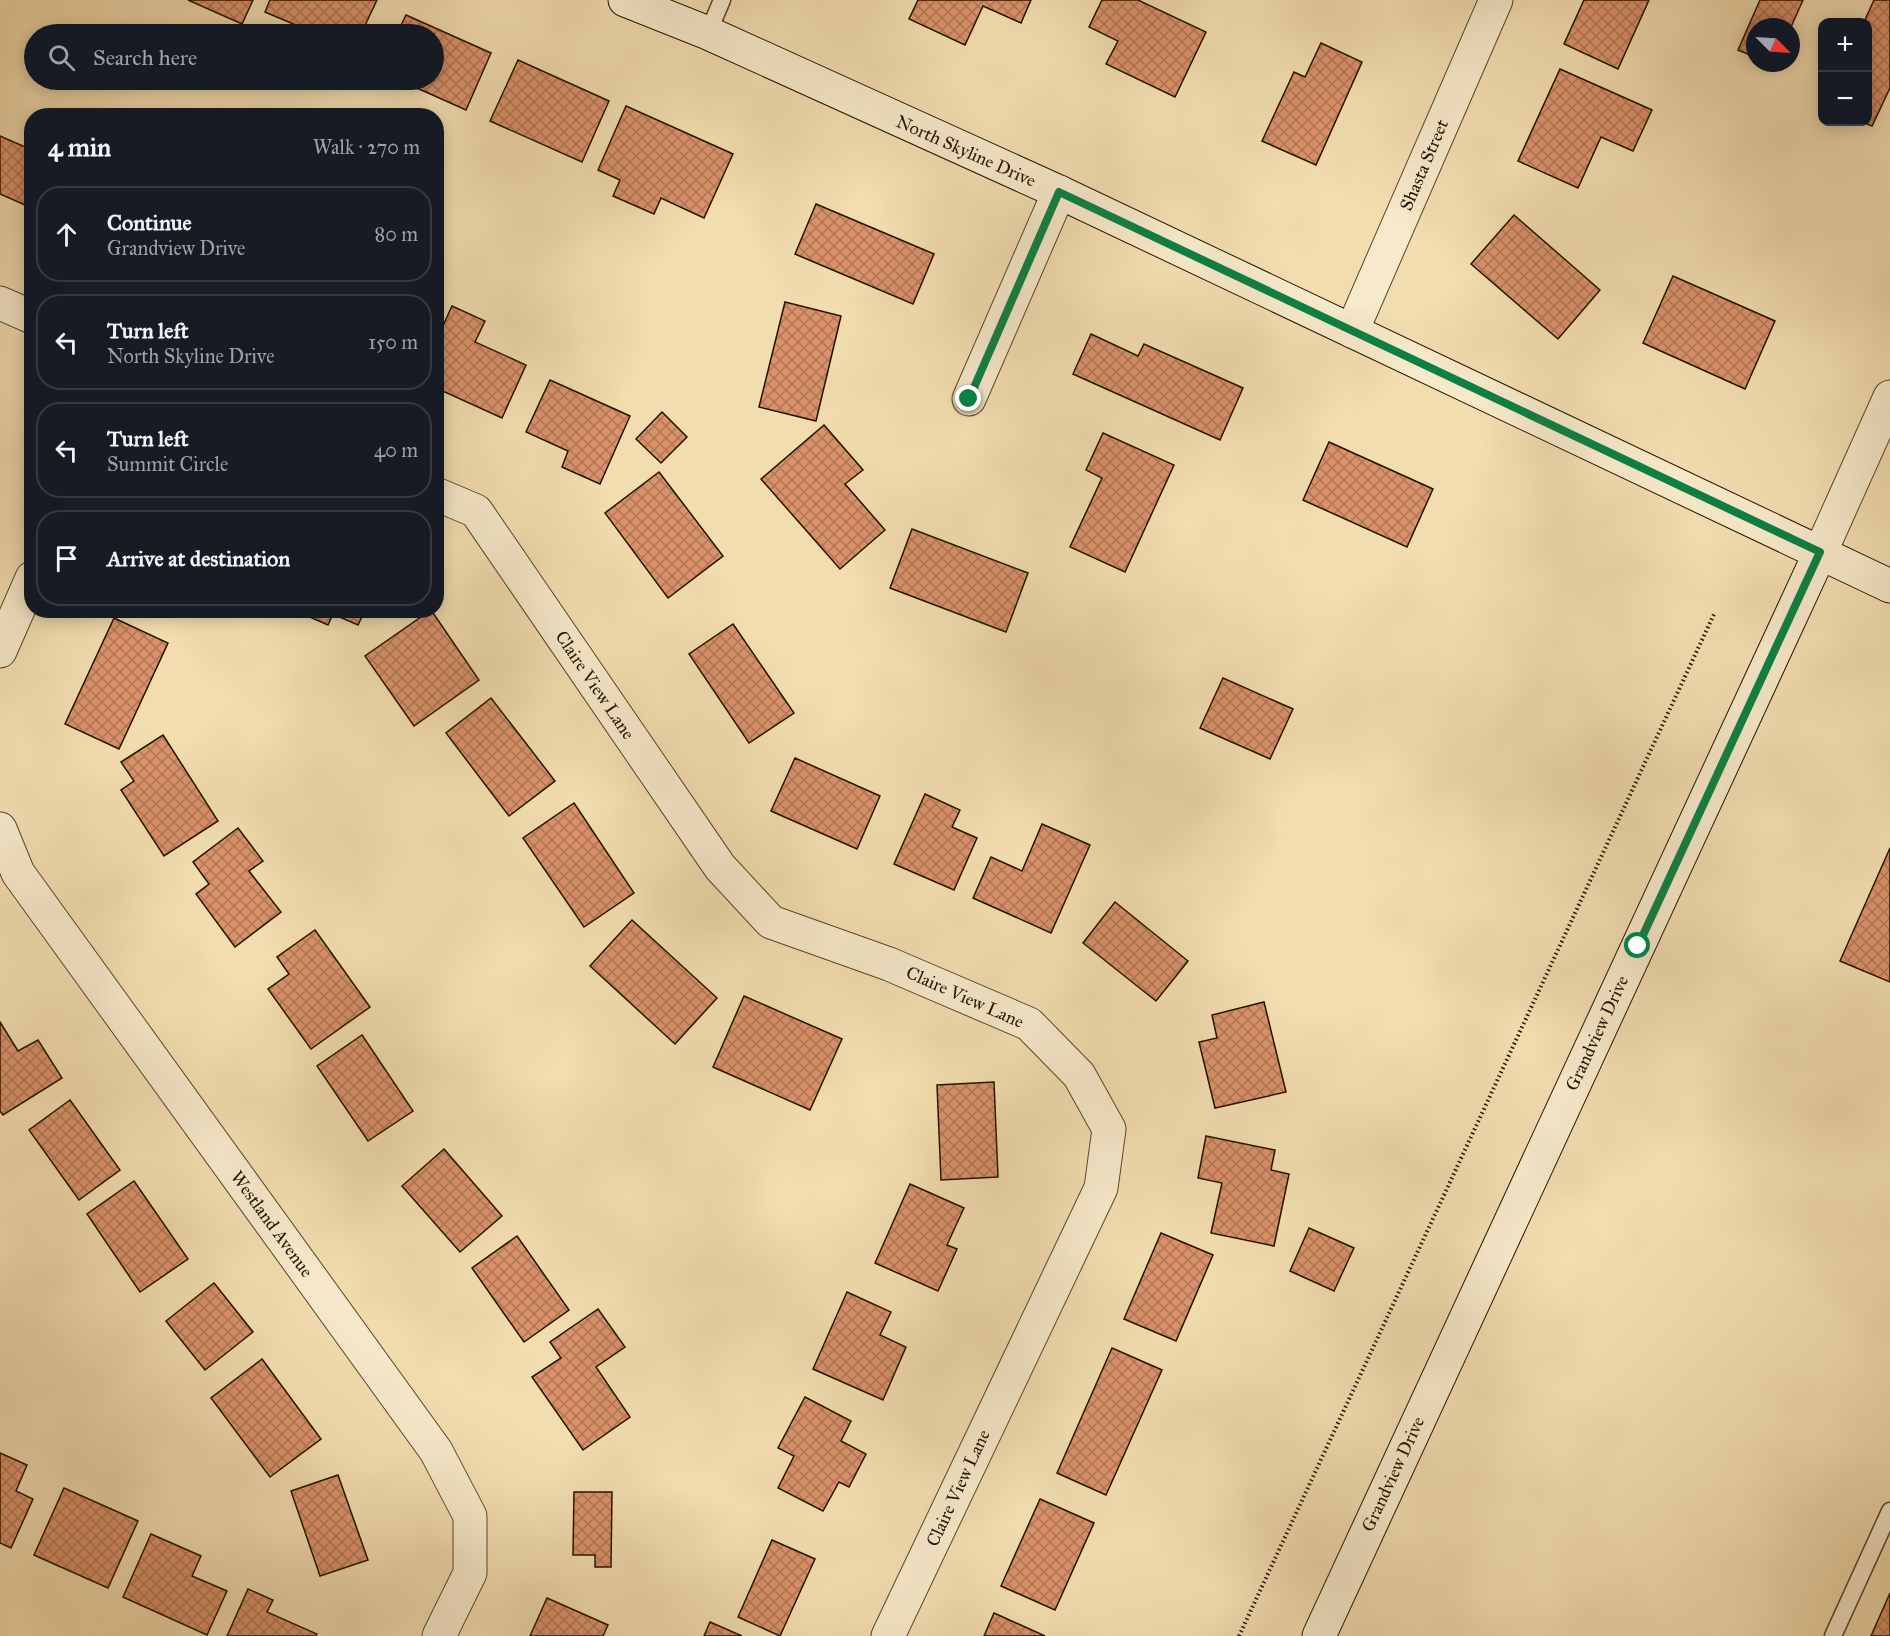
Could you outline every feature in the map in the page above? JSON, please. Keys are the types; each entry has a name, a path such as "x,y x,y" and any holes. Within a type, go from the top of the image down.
{"street":[{"name":"North Skyline Drive","path":"625,0 708,33 1059,192 1890,586"},
{"name":"Shasta Street","path":"1352,331 1496,0"},
{"path":"969,399 1059,192"},
{"path":"0,303 24,314"},
{"name":"Grandview Drive","path":"1319,1636 1890,397"},
{"name":"Claire View Lane","path":"444,497 476,511 720,867 771,922 889,964 1029,1024 1078,1075 1109,1129 1101,1188 888,1636"},
{"path":"0,651 24,596"},
{"name":"Westland Avenue","path":"0,829 18,873 436,1450 470,1516 470,1573 439,1636"}],"lane":[{"path":"708,33 722,0"},
{"path":"1833,1636 1890,1511"}],"path":[{"path":"1239,1636 1715,612"}],"building":[{"path":"188,0 253,0 242,24"},
{"path":"270,0 377,0 366,24 293,24 265,12"},
{"path":"918,0 1031,0 1021,23 983,6 965,45 909,19"},
{"path":"1102,0 1138,0 1206,32 1175,97 1106,64 1118,41 1089,27"},
{"path":"1584,0 1649,0 1618,69 1564,44"},
{"path":"1760,0 1803,0 1795,18 1752,18"},
{"path":"1874,0 1890,0 1890,88 1872,126 1872,18 1866,18"},
{"path":"406,15 426,24 402,24"},
{"path":"444,32 491,53 466,110 421,90 444,90"},
{"path":"1746,32 1746,53 1738,50"},
{"path":"1321,43 1362,62 1316,165 1262,141 1294,72 1305,77"},
{"path":"518,60 609,101 582,162 490,121"},
{"path":"1560,69 1652,110 1633,151 1601,137 1578,188 1518,161"},
{"path":"626,106 733,154 704,218 661,198 654,214 613,196 620,180 598,170"},
{"path":"0,136 24,146 24,205 0,194"},
{"path":"816,204 934,254 913,304 795,254"},
{"path":"1514,215 1600,290 1558,339 1471,264"},
{"path":"1673,276 1775,321 1745,389 1643,343"},
{"path":"785,302 841,316 816,421 759,407"},
{"path":"452,306 485,321 475,342 526,365 502,418 444,392 444,324"},
{"path":"1091,334 1138,356 1144,344 1243,388 1220,440 1073,374"},
{"path":"550,380 630,416 600,484 562,467 568,451 526,432"},
{"path":"662,412 687,437 661,463 636,439"},
{"path":"824,425 863,470 845,484 885,530 840,569 761,479"},
{"path":"1103,433 1174,465 1125,572 1070,547 1102,478 1086,470"},
{"path":"1329,442 1433,489 1407,547 1303,500"},
{"path":"659,472 723,556 668,598 605,513"},
{"path":"912,529 1028,573 1006,632 890,588"},
{"path":"114,618 168,643 119,749 65,724"},
{"path":"312,618 331,618 328,625"},
{"path":"342,618 361,618 358,625"},
{"path":"420,618 436,618 479,680 414,726 365,656"},
{"path":"733,624 794,713 749,743 689,654"},
{"path":"1223,678 1293,709 1270,759 1200,728"},
{"path":"491,698 555,781 509,816 446,733"},
{"path":"163,735 218,821 164,856 121,790 134,781 121,762"},
{"path":"795,758 880,796 857,849 771,811"},
{"path":"925,794 960,810 952,827 977,838 954,890 894,864"},
{"path":"574,803 634,893 584,927 523,838"},
{"path":"1042,824 1090,845 1051,933 973,898 991,857 1022,871"},
{"path":"238,828 263,861 249,871 281,912 235,947 196,894 209,884 193,862"},
{"path":"1890,848 1890,982 1840,961"},
{"path":"1115,902 1188,961 1156,1001 1083,943"},
{"path":"632,920 717,998 675,1044 590,966"},
{"path":"315,930 370,1007 311,1049 268,989 289,974 277,957"},
{"path":"744,996 842,1039 810,1110 713,1067"},
{"path":"1264,1002 1286,1092 1215,1108 1199,1042 1217,1038 1212,1015"},
{"path":"0,1022 18,1051 38,1040 62,1078 3,1115 0,1111"},
{"path":"362,1035 413,1111 368,1141 317,1066"},
{"path":"994,1082 998,1177 941,1180 937,1085"},
{"path":"70,1100 120,1170 79,1200 29,1130"},
{"path":"1206,1136 1275,1150 1271,1170 1289,1174 1274,1246 1211,1233 1222,1183 1198,1178"},
{"path":"444,1149 502,1216 460,1252 402,1186"},
{"path":"134,1181 188,1259 140,1292 87,1214"},
{"path":"910,1184 964,1208 947,1245 957,1249 938,1291 875,1263"},
{"path":"1309,1228 1354,1248 1334,1291 1290,1271"},
{"path":"1161,1233 1213,1255 1176,1341 1124,1319"},
{"path":"517,1236 569,1310 524,1342 472,1268"},
{"path":"214,1283 253,1332 205,1370 166,1321"},
{"path":"847,1292 891,1312 880,1335 906,1347 883,1400 813,1369"},
{"path":"598,1309 625,1347 596,1367 630,1417 583,1450 532,1377 561,1358 550,1342"},
{"path":"1112,1348 1162,1370 1106,1495 1057,1473"},
{"path":"262,1359 321,1439 270,1477 211,1398"},
{"path":"805,1397 851,1421 841,1441 866,1454 849,1487 839,1482 823,1511 778,1488 794,1456 778,1448"},
{"path":"0,1453 27,1465 16,1491 33,1499 11,1548 0,1543"},
{"path":"338,1475 368,1560 320,1576 291,1491"},
{"path":"64,1488 138,1521 108,1588 34,1555"},
{"path":"574,1492 612,1492 611,1567 595,1567 595,1555 573,1555"},
{"path":"1040,1499 1094,1523 1055,1610 1001,1586"},
{"path":"151,1534 201,1556 192,1576 227,1591 207,1635 123,1597"},
{"path":"772,1540 815,1559 780,1636 738,1617"},
{"path":"248,1589 273,1600 267,1612 317,1634 316,1636 227,1636"},
{"path":"1890,1593 1890,1636 1871,1636"},
{"path":"547,1598 608,1625 603,1636 530,1636"},
{"path":"994,1613 1045,1636 984,1636"},
{"path":"710,1622 742,1636 704,1636"}],"route":[{"path":"969,399 1059,192 1820,552 1638,946"}]}
